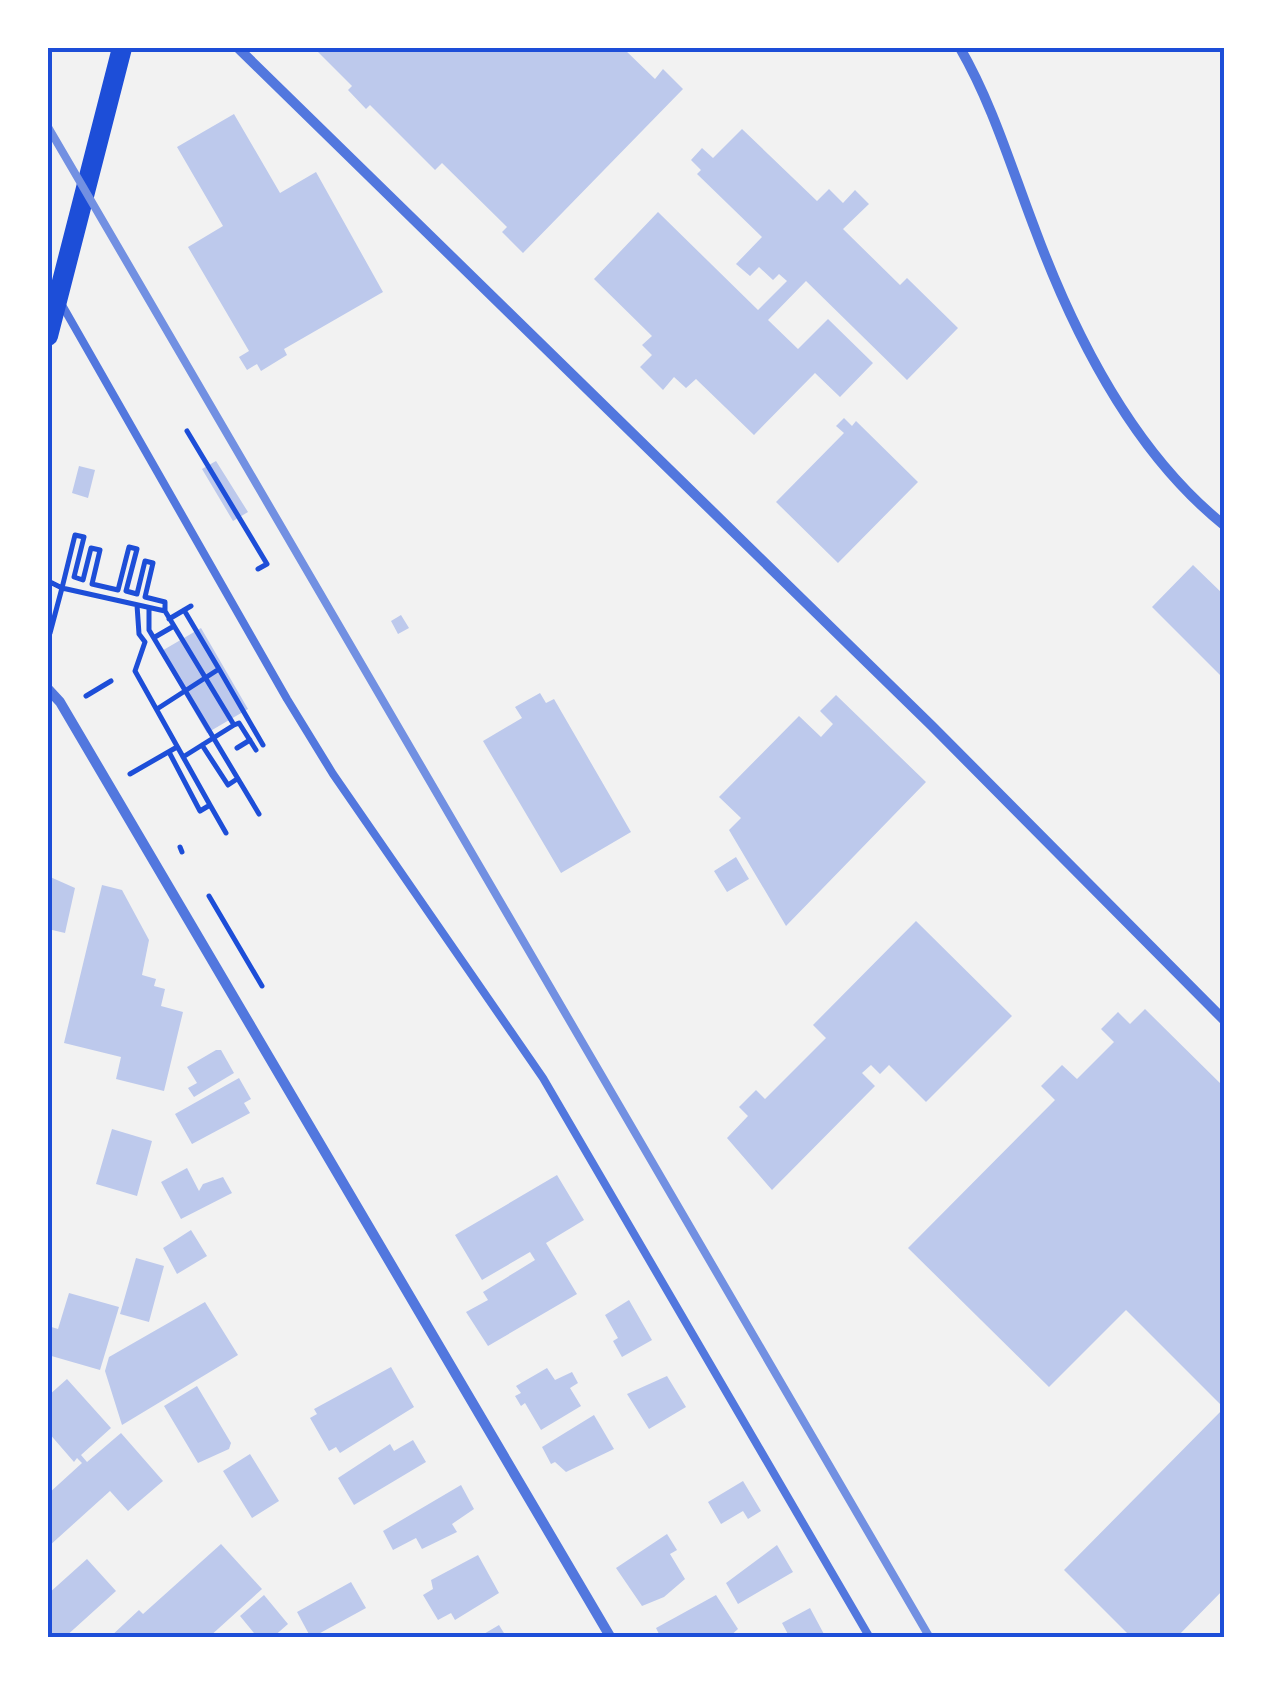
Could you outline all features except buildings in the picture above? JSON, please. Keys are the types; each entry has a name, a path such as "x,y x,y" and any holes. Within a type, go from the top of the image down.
{"main road":[{"path":"48,336 122,48"}],"street":[{"path":"238,48 932,726 1224,1020"},
{"path":"960,48 1006,147 1070,313 1115,398 1172,475 1224,526"},
{"path":"48,689 60,702 611,1638"}],"lane":[{"path":"48,279 140,445 333,774 543,1078 870,1638"}],"path":[{"path":"187,430 268,564 258,569"},
{"path":"50,633 75,535 84,537 74,577 84,580 91,548 100,550 92,584 118,590 128,547 136,549 126,591 136,594 145,561 152,563 146,597 165,602 165,611 234,726"},
{"path":"48,581 62,588 165,611"},
{"path":"136,604 139,634 145,642"},
{"path":"149,608 147,620 153,638 259,814"},
{"path":"169,618 188,608 218,669 264,745"},
{"path":"174,626 145,642 135,671 226,833"},
{"path":"156,709 218,669"},
{"path":"86,696 111,680"},
{"path":"183,757 239,723 256,750"},
{"path":"237,748 250,740"},
{"path":"202,745 228,785 237,780"},
{"path":"130,774 178,747"},
{"path":"169,752 200,810 210,804"},
{"path":"209,896 262,986"}],"railway":[{"path":"48,127 930,1638"}]}
